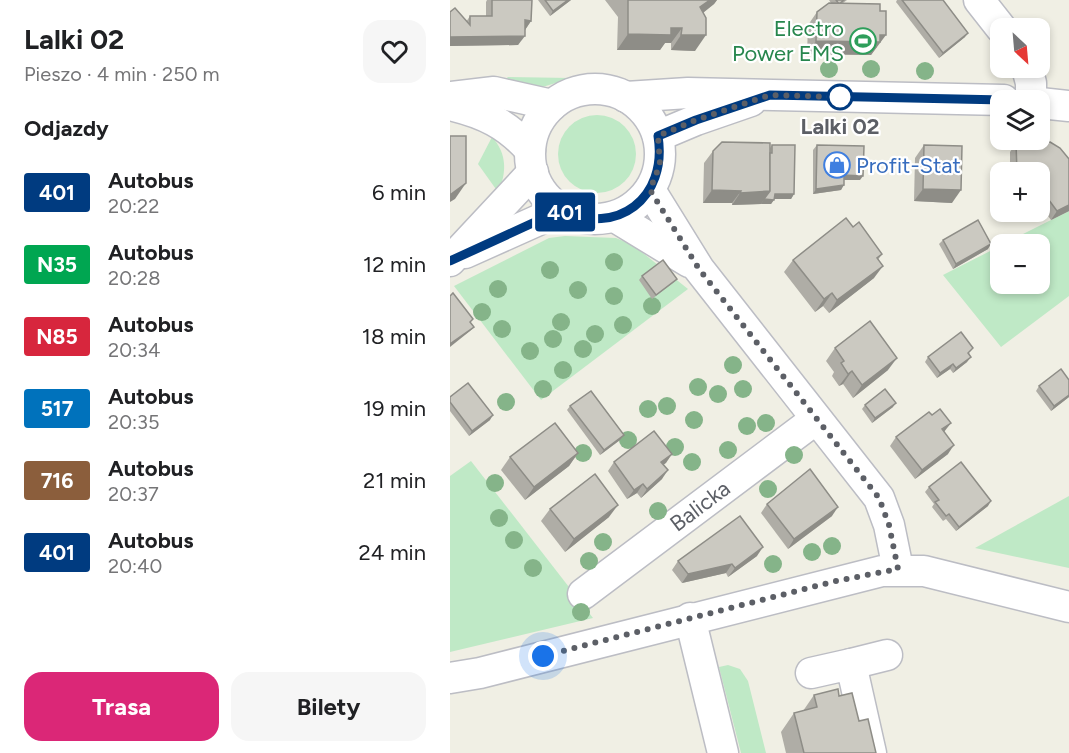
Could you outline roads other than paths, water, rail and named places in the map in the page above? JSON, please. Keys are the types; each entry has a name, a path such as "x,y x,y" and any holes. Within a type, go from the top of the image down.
{"street":[{"path":"980,0 994,18"},
{"path":"450,105 480,112 496,120 517,136 531,161 539,187 561,210 587,219 615,217 634,206 650,190 660,164 658,136 651,121 640,107 626,97 611,91 580,91 552,105 541,118 531,161 452,259"},
{"path":"450,97 494,92 552,105"},
{"path":"626,97 688,93 990,100"},
{"path":"658,136 696,120 770,95"},
{"path":"1050,104 1069,106"},
{"path":"650,190 699,269 879,498 889,525 898,569"},
{"path":"452,259 561,210"},
{"path":"615,217 699,269"},
{"name":"Balicka","path":"583,594 816,418"},
{"path":"450,678 480,673 866,574 898,569 934,573 1069,607"},
{"path":"690,618 723,753"},
{"path":"811,673 887,655"},
{"path":"851,664 872,753"}],"place":[{"name":"Electro Power EMS","path":"863,41"},
{"name":"Lalki 02","path":"840,97"},
{"name":"Profit-Stat","path":"837,165"}]}
